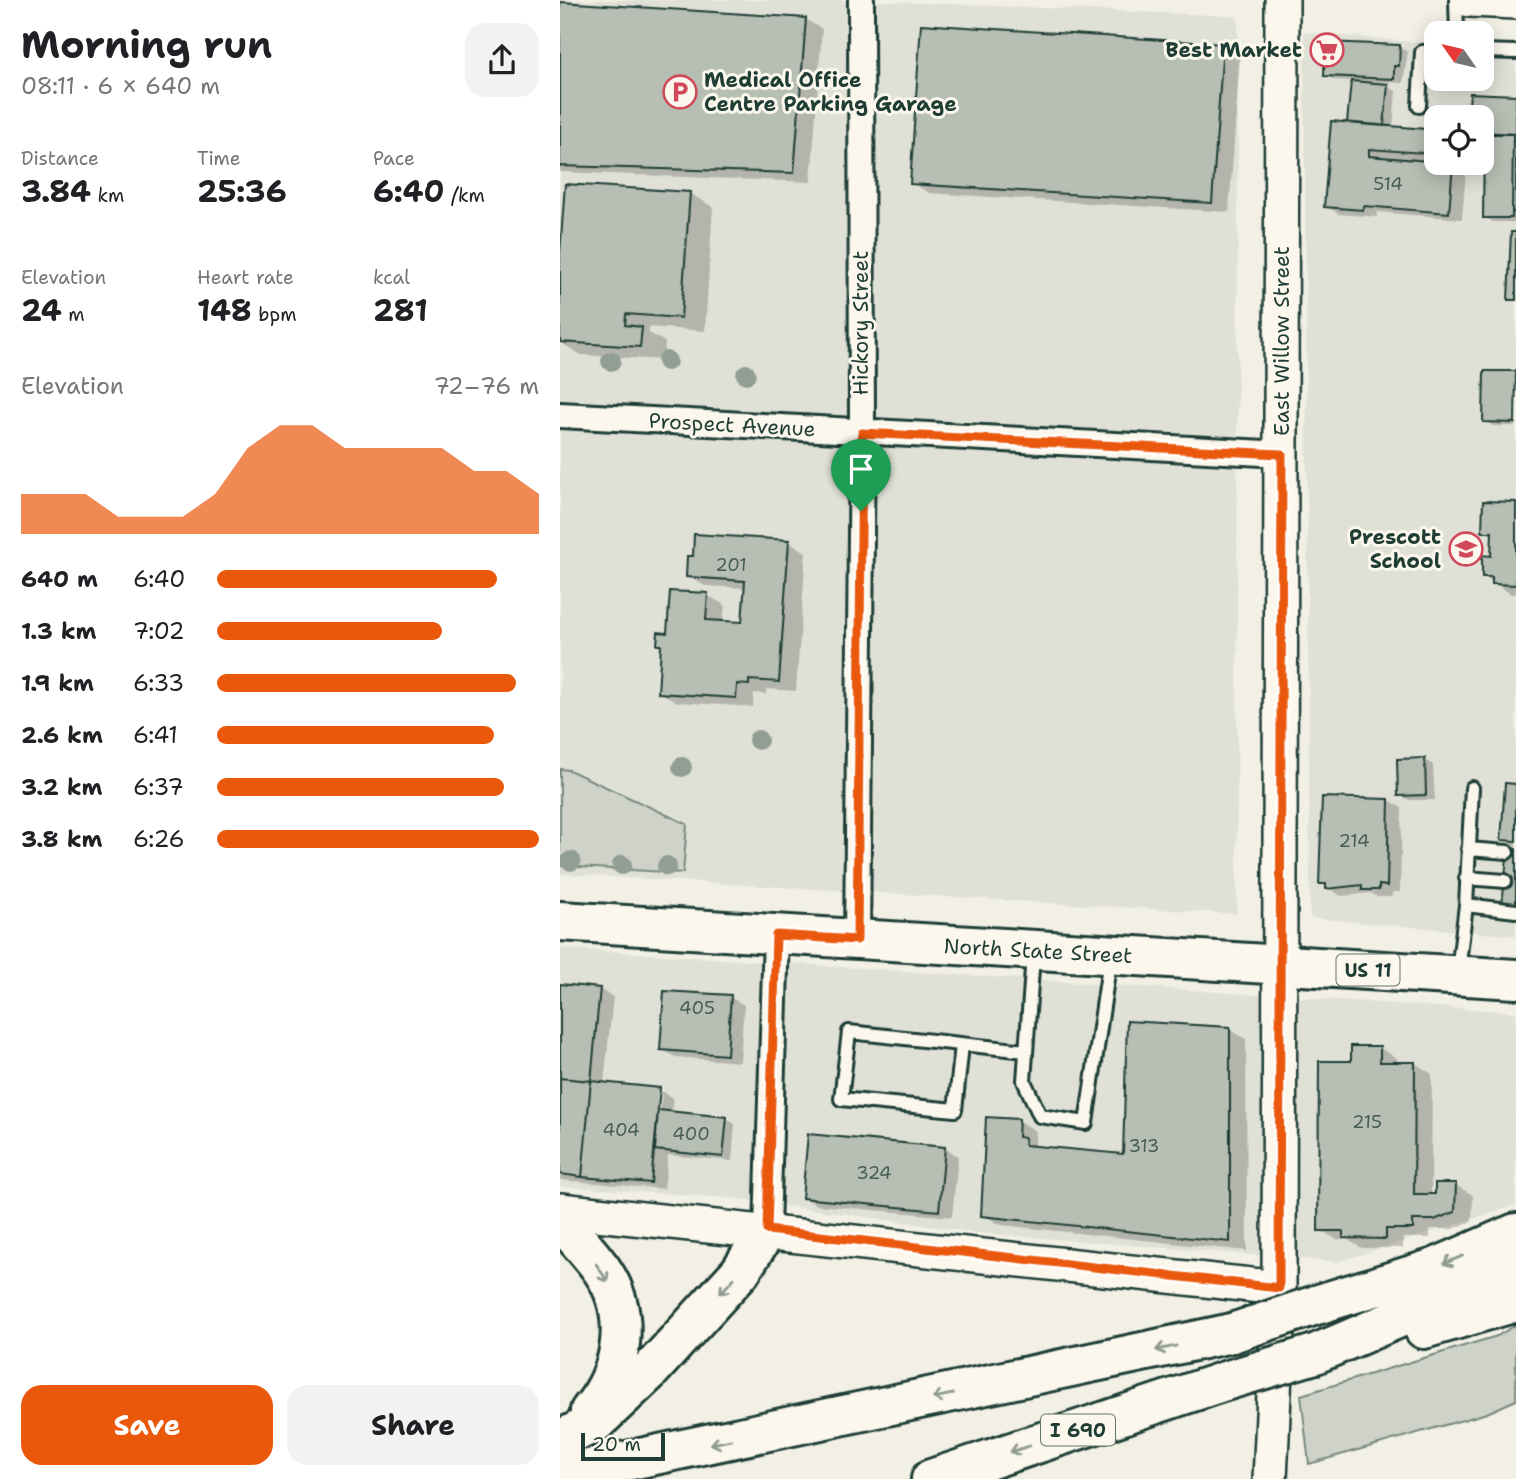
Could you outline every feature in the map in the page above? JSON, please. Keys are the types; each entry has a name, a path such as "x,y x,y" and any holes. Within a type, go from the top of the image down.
{"main road":[{"name":"North State Street","path":"560,921 1516,979"},
{"path":"560,1220 603,1271 615,1296 621,1319 620,1354 611,1381 600,1400 565,1438"},
{"path":"565,1438 597,1421 648,1373 740,1272 767,1230"},
{"path":"560,1475 1232,1333 1435,1268 1516,1233"},
{"name":"I 690","path":"931,1479 1225,1381 1315,1354 1516,1268"},
{"path":"1315,1354 1453,1322 1516,1302"}],"street":[{"name":"Hickory Street","path":"857,940 862,433 860,0"},
{"name":"East Willow Street","path":"1270,1479 1279,1288 1282,0"},
{"path":"1469,0 1516,2"},
{"name":"Prospect Avenue","path":"560,415 1282,454"},
{"path":"767,1230 776,935"},
{"path":"560,1210 767,1230 1279,1288"}],"lane":[{"path":"1457,0 1457,21"},
{"path":"1494,51 1516,52"},
{"path":"1419,106 1424,52"},
{"path":"1458,975 1466,905 1472,788"},
{"path":"1468,849 1507,852"},
{"path":"1466,878 1505,881"},
{"path":"1466,905 1516,911"},
{"path":"1033,951 1024,1082 1040,1116 1086,1122 1110,956"},
{"path":"962,1045 956,1110 841,1098 849,1032 1026,1051"}],"shaded area":[{"path":"560,0 855,0 1238,16 1237,914 560,874"},
{"path":"1304,32 1424,43 1424,91 1494,91 1494,49 1516,51 1516,936 1310,918"},
{"path":"560,769 569,770 687,824 683,873 560,866"},
{"path":"560,948 1516,1012 1516,1205 1338,1262 979,1233 738,1199 560,1186"},
{"path":"1516,1325 1516,1400 1487,1413 1309,1464 1301,1395 1497,1336"}],"building":[{"name":"Medical Office Centre Parking Garage","path":"560,2 806,18 794,173 560,166"},
{"path":"921,24 1223,44 1212,203 910,184"},
{"path":"1325,42 1400,45 1399,66 1394,66 1394,79 1324,76"},
{"path":"1351,81 1388,84 1384,126 1347,123"},
{"path":"1470,93 1516,95 1516,134 1494,133 1494,105 1469,105"},
{"path":"1331,121 1424,129 1424,153 1369,149 1369,156 1424,161 1424,175 1452,175 1449,213 1364,206 1363,210 1324,207"},
{"path":"1494,134 1513,134 1512,218 1483,218 1484,175 1494,175"},
{"path":"1513,141 1516,141 1516,212 1512,212"},
{"path":"565,184 690,192 681,318 626,314 625,325 642,327 640,347 560,342 560,253"},
{"path":"1511,232 1516,232 1516,300 1508,300"},
{"path":"1484,371 1516,371 1515,423 1483,422"},
{"path":"1483,501 1516,502 1516,585 1492,584 1492,577 1482,577 1482,555 1491,556 1492,532 1482,532"},
{"path":"694,534 789,540 779,682 749,680 749,685 737,684 736,698 658,693 661,645 657,645 658,632 667,633 670,591 708,593 706,620 742,622 745,581 686,577 687,556 693,556"},
{"path":"1425,758 1426,795 1398,796 1397,759"},
{"path":"1505,783 1516,784 1516,841 1501,840"},
{"path":"1322,797 1389,799 1387,886 1379,885 1379,890 1362,890 1362,885 1326,889 1326,884 1319,884"},
{"path":"1508,849 1516,849 1516,906 1502,905"},
{"path":"560,984 600,988 591,1081 560,1078"},
{"path":"664,991 731,995 727,1055 660,1050"},
{"path":"1127,1021 1230,1027 1230,1242 981,1216 986,1117 1019,1119 1018,1137 1025,1138 1025,1145 1123,1154"},
{"path":"1351,1046 1380,1046 1380,1062 1415,1062 1414,1194 1435,1194 1435,1183 1456,1183 1455,1212 1434,1220 1413,1220 1413,1229 1386,1229 1386,1239 1343,1238 1343,1231 1318,1231 1319,1061 1351,1061"},
{"path":"560,1078 591,1081 582,1177 560,1174"},
{"path":"591,1081 660,1088 651,1183 582,1177"},
{"path":"658,1110 727,1117 723,1157 655,1150"},
{"path":"808,1134 945,1147 939,1211 802,1198"}],"place":[{"name":"Best Market","path":"1327,50"},
{"name":"Medical Office Centre Parking Garage","path":"680,92"},
{"name":"Prescott School","path":"1466,549"}],"route":[{"path":"862,433 1282,454 1278,966 1279,1288 767,1230 776,935 857,940 861,511 862,433"}]}
